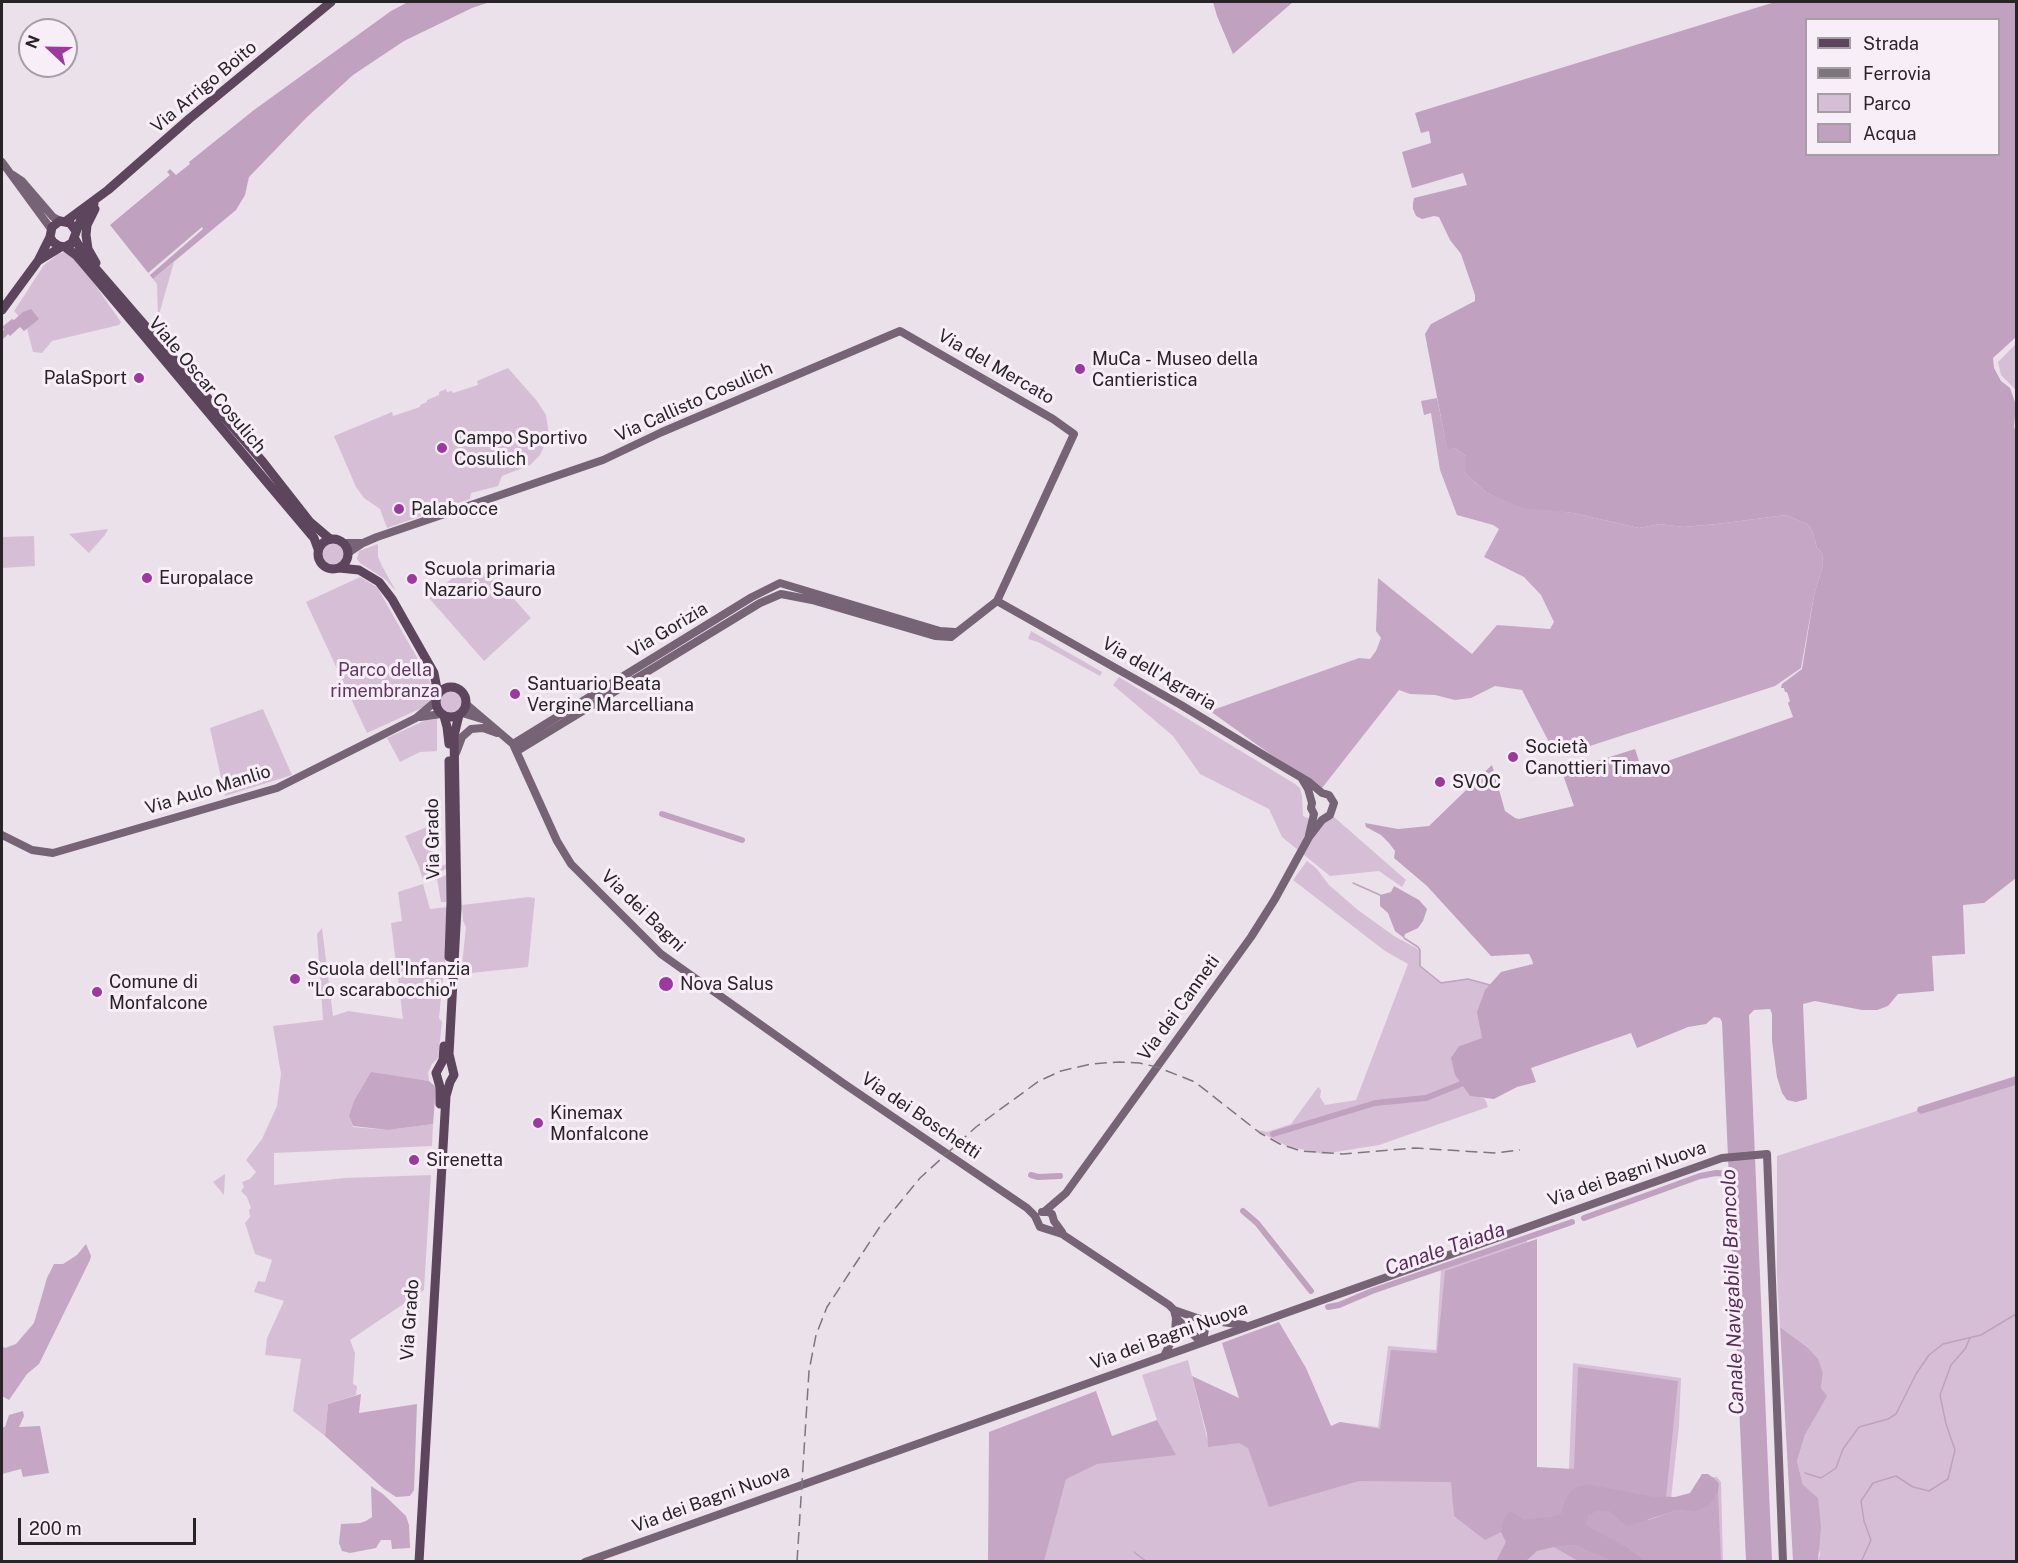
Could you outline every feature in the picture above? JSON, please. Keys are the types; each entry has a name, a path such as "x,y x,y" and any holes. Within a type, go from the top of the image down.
{"main road":[{"name":"Via Arrigo Boito","path":"63,221 102,195 202,108 331,2"},
{"name":"Via Arrigo Boito","path":"75,235 81,219 102,195"},
{"path":"102,195 87,225 86,235 88,249 108,283"},
{"path":"2,310 38,261 51,233 63,221 72,224 75,235 72,243 38,261"},
{"path":"51,233 55,244 63,247"},
{"name":"Viale Oscar Cosulich","path":"75,235 84,255 263,462 310,522 330,538"},
{"name":"Viale Oscar Cosulich","path":"63,247 76,255 88,269 314,538 318,549"},
{"path":"330,538 322,542 318,549 321,564 329,569 359,570"},
{"name":"Via Callisto Cosulich","path":"330,538 340,540 346,551"},
{"path":"339,568 346,551"},
{"path":"346,551 359,570 379,582 388,594 434,673 450,687 462,691 465,695 462,711 452,718 442,715 438,710 434,673"},
{"path":"437,697 441,690 450,687"},
{"name":"Via Grado","path":"418,1562 446,1096 454,1076 449,1054 457,908 454,736 462,711"},
{"name":"Via Grado","path":"412,1562 441,1100 439,1081 436,1076 443,1060 451,928 449,738 442,715"},
{"path":"438,1068 446,1065 451,1068"},
{"path":"439,1081 450,1082"}],"street":[{"path":"2,162 51,233"},
{"path":"10,173 22,181 53,217 63,221"},
{"name":"Via del Mercato","path":"900,331 1053,419 1074,434 997,601"},
{"name":"Via Callisto Cosulich","path":"346,551 363,543 603,460 662,432 900,331"},
{"name":"Via Gorizia","path":"515,748 752,597 780,583 940,631 957,632"},
{"name":"Via Gorizia","path":"515,748 760,603 782,594 812,600 935,636 951,637 957,632"},
{"path":"957,632 997,601"},
{"name":"Via dell'Agraria","path":"997,601 1181,705 1322,792"},
{"name":"Via Aulo Manlio","path":"416,718 437,697"},
{"path":"462,711 484,719 515,748"},
{"name":"Via Aulo Manlio","path":"2,835 32,850 53,853 277,788 416,718 430,714 442,715"},
{"path":"454,761 462,737 471,729 483,728 505,738"},
{"name":"Via dei Bagni","path":"515,748 557,841 571,864 670,962 797,1050"},
{"path":"1302,779 1308,789 1312,809 1319,817 1325,818 1333,811 1334,803 1331,796 1322,792 1316,795 1312,809"},
{"name":"Via dei Canneti","path":"1309,837 1312,809"},
{"name":"Via dei Canneti","path":"1037,1220 1039,1215 1049,1218 1251,937 1309,837 1325,818"},
{"name":"Via dei Boschetti","path":"797,1050 945,1154 1027,1208 1049,1218 1067,1236 1175,1314 1197,1338 1203,1341"},
{"name":"Via dei Bagni Nuova","path":"585,1562 1165,1354 1722,1158 1767,1154 1783,1562"},
{"name":"Via dei Boschetti","path":"1027,1208 1040,1227 1049,1218"},
{"path":"1165,1354 1175,1334 1175,1314"},
{"name":"Via dei Boschetti","path":"1175,1314 1247,1325"},
{"path":"1200,1319 1205,1329 1203,1341"}],"green space":[{"path":"64,252 74,258 84,269 121,322 119,325 52,341 42,353 33,352 26,325 14,311 44,265"},
{"path":"174,262 158,318 157,284 153,279"},
{"path":"2016,344 2016,390 2001,375 1998,362"},
{"name":"Campo Sportivo Cosulich","path":"508,368 537,401 546,415 549,435 540,455 530,465 502,476 498,486 471,493 470,499 387,528 380,509 364,498 356,487 334,436 392,412 393,416 420,407 446,389 447,392 452,391 453,393 478,385 477,381"},
{"path":"108,529 89,553 69,534"},
{"path":"34,536 35,566 2,568 2,537"},
{"path":"333,542 342,545 345,554 342,563 333,566 324,563 321,554 324,545"},
{"path":"378,544 378,557 396,591 386,580 357,559 359,551"},
{"path":"470,563 506,590 531,618 484,661 429,598"},
{"name":"Parco della rimembranza","path":"360,577 377,587 428,677 433,690 426,706 367,733 306,602"},
{"path":"1031,631 1102,672 1100,676 1038,642 1028,639"},
{"path":"1119,677 1295,784 1300,788 1302,796 1303,816 1322,824 1328,818 1334,817 1406,880 1402,887 1379,871 1330,876 1282,837 1269,809 1200,774 1173,736 1113,685"},
{"path":"450,691 455,692 461,698 461,708 455,714 450,715 445,714 439,708 438,703 439,698 445,692"},
{"path":"263,709 292,775 225,796 210,728"},
{"path":"437,719 437,751 420,752 400,762 387,738 426,720"},
{"path":"432,825 436,829 426,834 440,866 447,864 446,869 423,880 405,836"},
{"path":"1307,861 1317,869 1329,885 1358,910 1394,936 1420,950 1420,966 1441,982 1468,979 1490,985 1485,990 1482,1038 1459,1046 1455,1075 1469,1094 1485,1099 1488,1107 1379,1145 1323,1154 1287,1146 1254,1129 1267,1132 1291,1124 1318,1087 1325,1105 1356,1100 1408,964 1385,951 1293,880"},
{"path":"446,875 448,902 441,902 437,879"},
{"path":"423,884 430,909 447,907 445,973 439,1018 442,1022 438,1058 428,1073 429,1081 371,1073 349,1116 353,1127 388,1130 433,1124 432,1146 274,1153 274,1185 345,1178 431,1175 424,1290 350,1340 355,1353 353,1384 357,1386 356,1395 328,1404 325,1436 293,1411 301,1359 265,1355 267,1338 284,1301 254,1292 258,1281 265,1282 272,1260 255,1254 245,1223 250,1217 251,1208 247,1197 241,1191 244,1187 242,1182 250,1179 256,1172 246,1160 262,1139 277,1106 281,1074 273,1026 323,1020 317,934 322,928 333,1016 348,1011 403,1019 391,923 402,921 398,892"},
{"path":"535,898 528,967 461,974 466,927 463,921 462,905"},
{"path":"2016,1079 2016,1561 1818,1561 1820,1554 1797,1461 1805,1435 1826,1396 1821,1388 1823,1373 1807,1347 1780,1327 1777,1276 1777,1156"},
{"path":"225,1174 224,1195 213,1182"},
{"path":"1527,1239 1528,1470 1570,1477 1573,1363 1681,1378 1679,1426 1671,1499 1686,1500 1711,1477 1717,1477 1721,1482 1723,1561 1001,1562 1026,1473 1173,1450 1157,1420 1142,1375 1188,1360 1208,1442 1332,1426 1340,1422 1378,1427 1388,1346 1436,1350 1441,1269"}],"shaded area":[{"path":"1437,398 1447,448 1454,448 1466,456 1466,474 1487,493 1523,507 1573,513 1639,528 1660,524 1683,527 1717,524 1786,515 1807,524 1812,530 1817,548 1822,553 1823,565 1814,595 1801,668 1775,686 1559,756 1551,746 1522,690 1495,686 1471,698 1455,700 1435,695 1410,694 1399,690 1322,788 1210,711 1359,658 1370,659 1381,638 1376,631 1378,578 1472,654 1497,625 1550,629 1554,622 1541,595 1524,577 1484,557 1499,529 1493,525 1457,515 1440,470 1431,413 1424,415 1421,401"},
{"path":"371,1072 429,1081 436,1087 433,1124 388,1130 353,1126 349,1116 354,1101"},
{"path":"1537,1239 1537,1467 1574,1469 1578,1367 1678,1381 1666,1497 1564,1501 1561,1513 1524,1521 1503,1521 1501,1532 1485,1540 1454,1516 1451,1482 1359,1481 1269,1507 1248,1448 1239,1443 1208,1447 1207,1434 1192,1376 1239,1398 1222,1343 1279,1322 1306,1368 1331,1426 1340,1422 1380,1429 1391,1350 1437,1353 1445,1271"},
{"path":"86,1244 91,1256 90,1260 39,1364 27,1374 9,1400 2,1396 2,1346 5,1348 16,1344 34,1323 47,1278 54,1264 63,1264 77,1255"},
{"path":"1780,1327 1807,1347 1818,1359 1823,1373 1821,1388 1827,1396 1805,1435 1797,1461 1803,1485 1818,1498 1821,1527 1818,1561 1793,1561"},
{"path":"1096,1391 1112,1436 1157,1420 1176,1455 1097,1464 1066,1479 1044,1561 988,1561 989,1432"},
{"path":"361,1394 359,1413 417,1404 414,1490 410,1496 396,1497 384,1489 325,1436 328,1404"},
{"path":"23,1411 24,1416 19,1427 40,1426 49,1473 23,1477 21,1469 2,1474 2,1427 5,1427 9,1415"},
{"path":"371,1486 406,1516 409,1525 410,1548 392,1549 391,1540 381,1540 376,1548 350,1553 342,1551 339,1543 341,1524 360,1523 372,1517"},
{"path":"1718,1492 1721,1561 1646,1561 1627,1547 1584,1525 1589,1515 1599,1511 1649,1520 1678,1510 1694,1512 1709,1506"},
{"path":"1574,1545 1611,1561 1578,1561 1554,1547"}],"water":[{"path":"408,2 490,2 472,8 404,41 353,75 307,117 249,177 245,195 236,210 153,279 110,225 170,175 167,172 170,169 176,175 254,110 391,11"},
{"path":"1213,2 1293,2 1233,54"},
{"path":"1775,2 2016,2 2016,337 1993,358 1994,368 2001,381 2010,388 2016,405 2014,427 2016,432 2016,878 1984,903 1963,905 1965,954 1932,956 1934,991 1898,994 1888,1006 1877,1010 1862,1010 1815,1001 1803,1004 1807,1099 1796,1102 1787,1100 1782,1093 1777,1077 1770,1009 1754,1010 1749,1015 1772,1561 1746,1561 1722,1022 1720,1018 1714,1017 1706,1024 1688,1027 1637,1048 1631,1033 1531,1068 1536,1082 1517,1087 1494,1099 1470,1096 1455,1075 1451,1058 1459,1046 1482,1038 1477,1012 1485,990 1501,972 1533,964 1532,960 1529,954 1491,956 1427,886 1394,858 1395,851 1389,843 1381,835 1366,827 1365,823 1398,829 1429,826 1492,765 1505,811 1515,818 1574,806 1562,772 1635,749 1642,770 1793,717 1787,692 1781,688 1782,684 1802,669 1814,595 1823,565 1822,553 1817,548 1812,530 1807,524 1786,515 1717,524 1683,527 1660,524 1639,528 1573,513 1523,508 1487,493 1466,474 1466,456 1454,448 1447,449 1425,334 1431,324 1475,301 1475,295 1461,254 1450,240 1439,217 1422,219 1416,216 1413,203 1414,198 1467,185 1463,173 1412,188 1402,152 1431,143 1429,131 1421,133 1415,113"},
{"path":"31,309 39,319 24,331 20,327 10,336 2,327"},
{"path":"1394,886 1419,900 1427,909 1418,928 1405,934 1404,938 1395,931 1388,913 1380,906 1380,895 1391,892"},
{"path":"2016,1076 2016,1085 1921,1114 1917,1111 1918,1107"},
{"path":"1702,1474 1708,1474 1716,1480 1719,1484 1718,1492 1709,1506 1694,1512 1678,1510 1627,1526 1609,1511 1599,1511 1589,1515 1585,1525 1627,1547 1646,1561 1611,1561 1574,1545 1537,1551 1526,1561 1496,1561 1506,1542 1501,1532 1503,1521 1510,1511 1524,1520 1554,1516 1561,1513 1564,1501 1574,1488 1587,1484 1648,1496 1675,1497 1690,1493"}],"pier":[{"path":"202,227 203,229 150,275 148,273"}],"waterway":[{"path":"2,336 12,326"},
{"path":"662,814 742,840"},
{"path":"1353,883 1380,895"},
{"path":"1404,938 1420,950 1420,966 1441,983 1468,979 1490,985"},
{"path":"1273,1134 1375,1103 1426,1098 1461,1084"},
{"name":"Canale Taiada","path":"1584,1218 1700,1176 1716,1173 1735,1174"},
{"path":"1031,1175 1060,1176"},
{"name":"Canale Taiada","path":"1243,1211 1257,1223 1311,1291"},
{"name":"Canale Taiada","path":"1328,1307 1572,1222"},
{"path":"1805,1473 1821,1478 1836,1468 1843,1449 1859,1427 1888,1419 1896,1414 1916,1374 1929,1355 1943,1344 1981,1335 2016,1314"},
{"path":"1861,1562 1871,1540 1864,1521 1861,1501 1873,1483 1896,1476 1913,1487 1929,1491 1948,1479 1955,1450 1946,1424 1940,1395 1951,1365 1965,1349 1970,1338"},
{"path":"1134,1552 1147,1562"}],"railway":[{"path":"985,377 1002,389"},
{"path":"797,1562 809,1371 816,1335 827,1307 879,1228 920,1178 976,1127 1039,1081 1061,1071 1091,1064 1119,1062 1157,1067 1195,1082 1260,1133 1280,1144 1301,1151 1343,1154 1415,1148 1494,1153 1520,1150"}],"place":[{"name":"MuCa - Museo della Cantieristica","path":"1080,369"},
{"name":"PalaSport","path":"139,378"},
{"name":"Campo Sportivo Cosulich","path":"442,448"},
{"name":"Palabocce","path":"399,509"},
{"name":"Europalace","path":"147,578"},
{"name":"Scuola primaria Nazario Sauro","path":"412,579"},
{"name":"Santuario Beata Vergine Marcelliana","path":"515,694"},
{"name":"Società Canottieri Timavo","path":"1513,757"},
{"name":"SVOC","path":"1440,782"},
{"name":"Scuola dell'Infanzia \"Lo scarabocchio\"","path":"295,979"},
{"name":"Nova Salus","path":"666,984"},
{"name":"Comune di Monfalcone","path":"97,992"},
{"name":"Kinemax Monfalcone","path":"538,1123"},
{"name":"Sirenetta","path":"414,1160"}],"water label":[{"name":"Canale Navigabile Brancolo","path":"1733,1292"}]}
